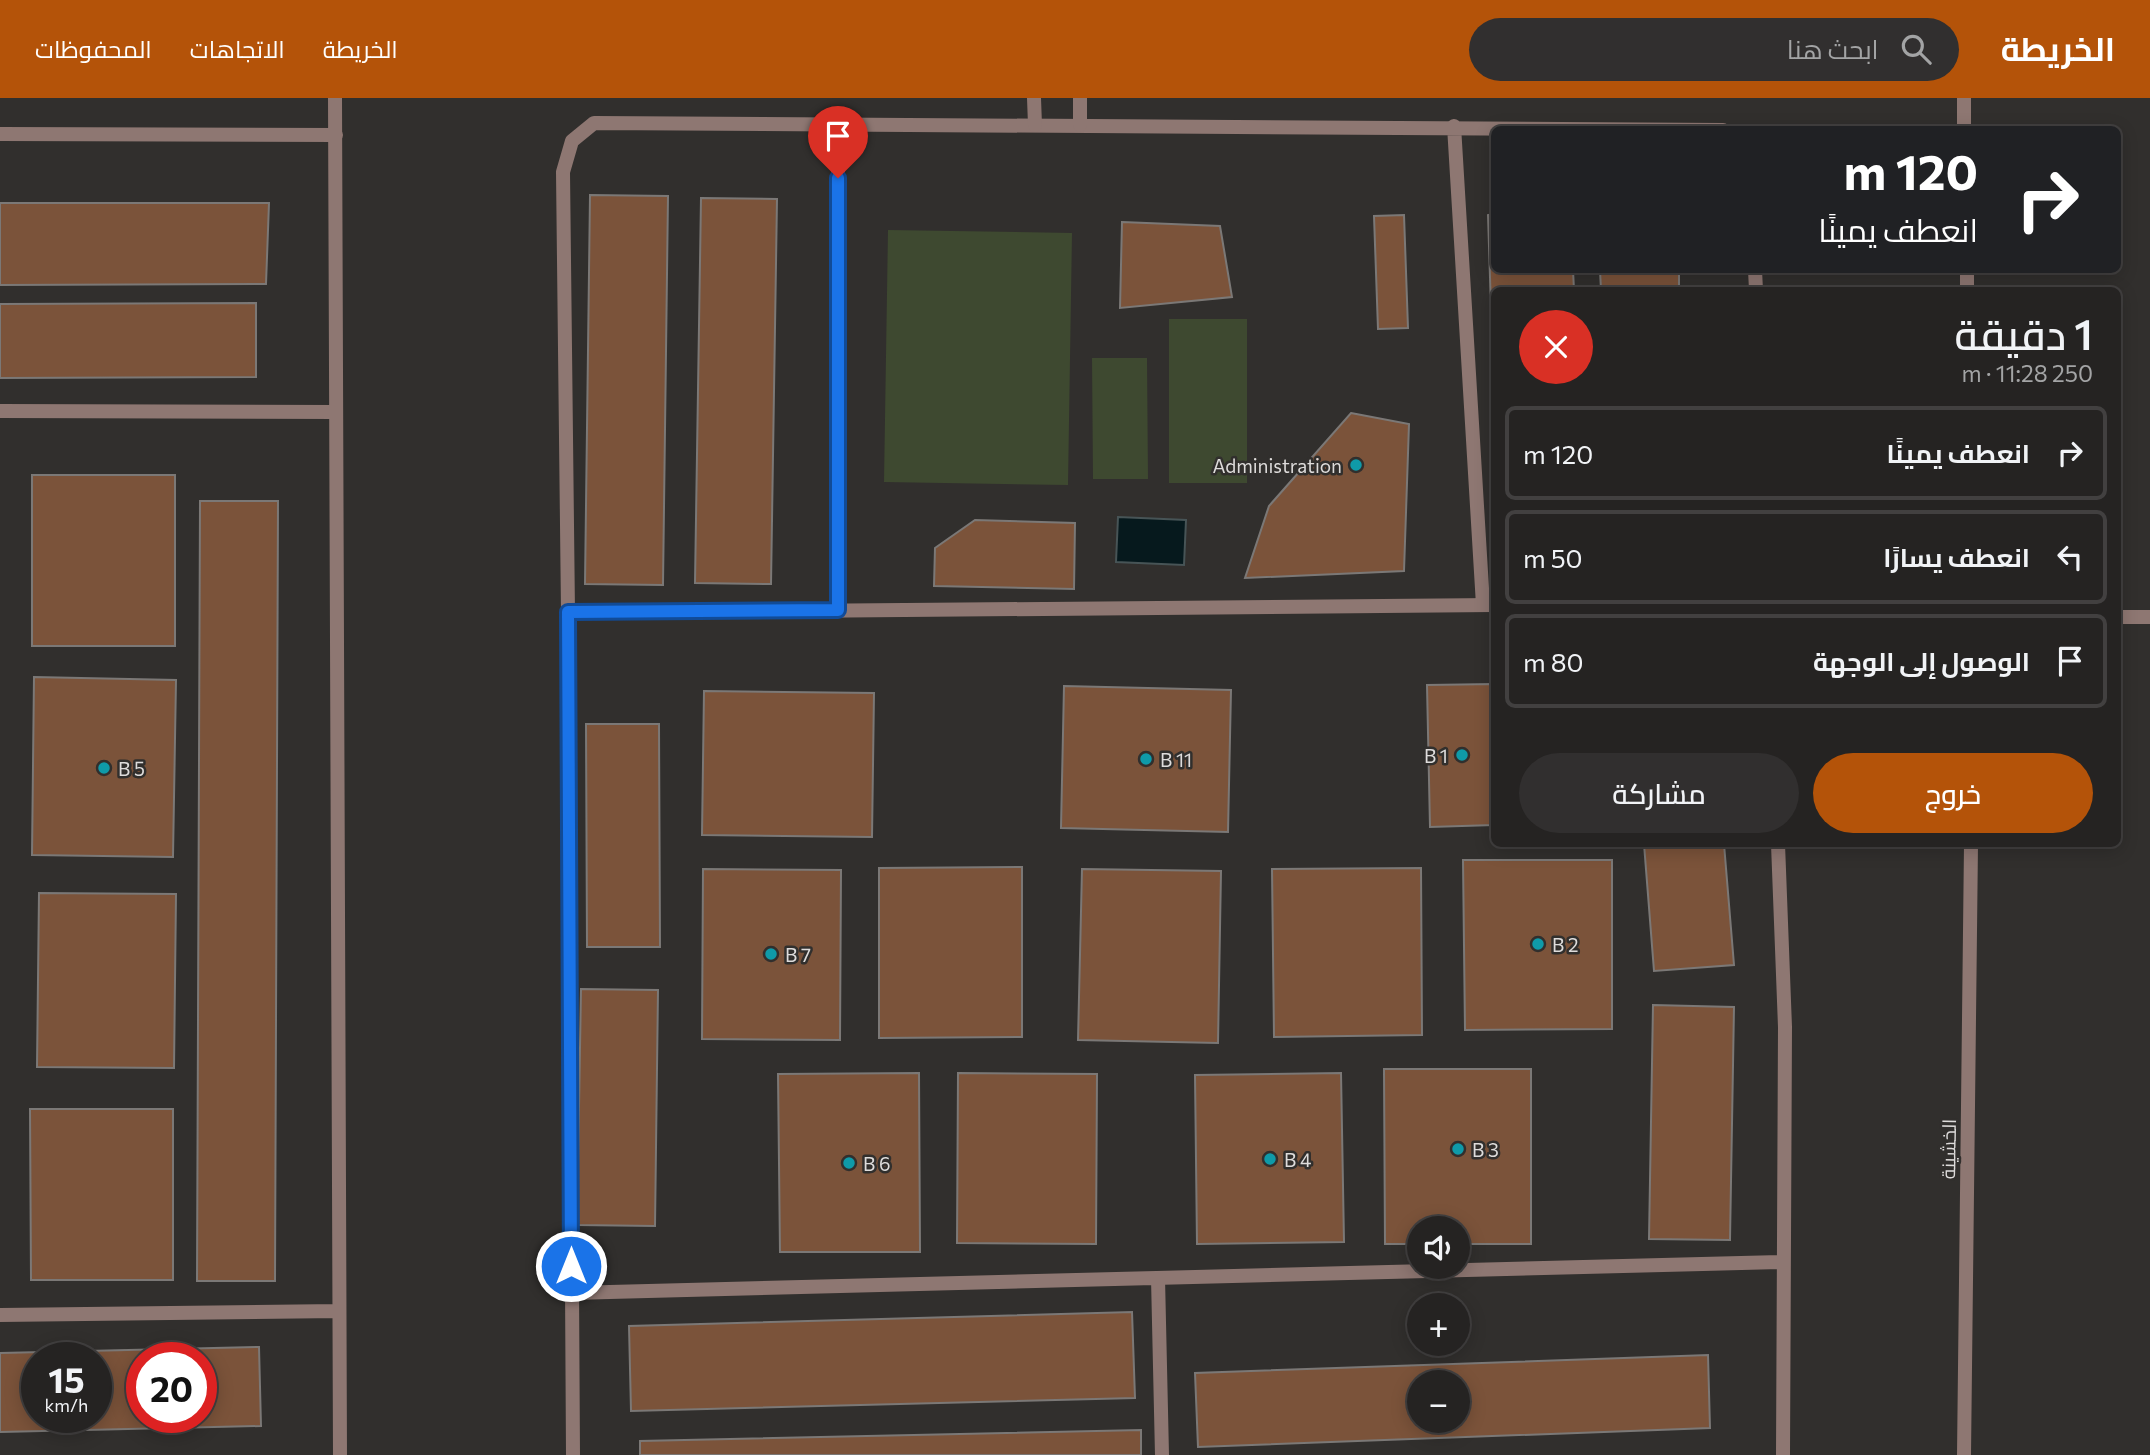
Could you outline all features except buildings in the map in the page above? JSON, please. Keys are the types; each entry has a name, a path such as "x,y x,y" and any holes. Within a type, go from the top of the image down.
{"street":[{"path":"335,98 340,1455"},
{"path":"1034,98 1035,125"},
{"path":"1080,98 1080,125"},
{"path":"1964,98 1964,126"},
{"path":"573,1455 568,612 562,172 572,141 594,123 1491,127"},
{"path":"838,124 838,610"},
{"path":"568,612 1489,605 1454,126"},
{"path":"0,134 336,135"},
{"path":"0,411 336,412"},
{"path":"2121,617 2150,617"},
{"path":"1778,847 1785,1027 1783,1455"},
{"name":"الخشينة","path":"1964,1455 1970,847"},
{"path":"571,1293 1782,1262"},
{"path":"1158,1278 1162,1455"},
{"path":"0,1315 339,1311"}],"green space":[{"path":"888,230 1072,233 1068,485 884,482"},
{"path":"1169,319 1247,319 1247,483 1169,483"},
{"path":"1092,358 1147,358 1148,479 1093,479"}],"shaded area":[{"path":"1118,517 1186,520 1184,565 1116,562"}],"place":[{"name":"Administration","path":"1356,465"},
{"name":"B 1","path":"1462,755"},
{"name":"B 11","path":"1146,759"},
{"name":"B 5","path":"104,768"},
{"name":"B 2","path":"1538,944"},
{"name":"B 7","path":"771,954"},
{"name":"B 3","path":"1458,1149"},
{"name":"B 4","path":"1270,1159"},
{"name":"B 6","path":"849,1163"}],"route":[{"path":"571,1266 568,612 838,610 838,178"}]}
